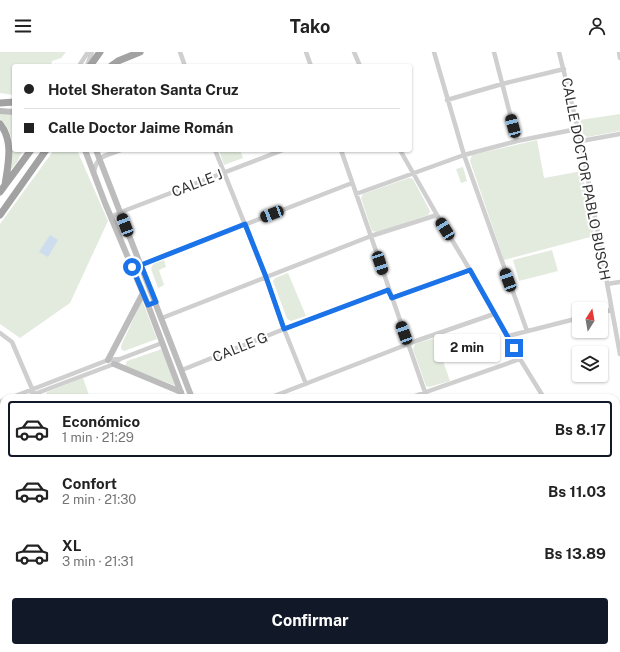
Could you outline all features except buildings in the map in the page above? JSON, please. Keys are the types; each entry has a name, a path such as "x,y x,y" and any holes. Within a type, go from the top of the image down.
{"highway":[{"path":"90,64 100,52"},
{"path":"114,64 140,52"},
{"path":"0,103 12,103"},
{"path":"0,124 6,133 9,147 5,185"},
{"path":"0,192 30,152"},
{"path":"0,215 45,152"}],"main road":[{"path":"0,111 12,112"},
{"path":"86,152 148,305 182,394"},
{"path":"97,152 191,394"},
{"path":"127,254 135,251"},
{"path":"108,360 143,293"},
{"path":"148,305 156,302"},
{"path":"114,364 180,394"}],"street":[{"path":"80,64 88,52"},
{"path":"89,64 92,52"},
{"path":"180,52 184,64"},
{"path":"306,52 310,64"},
{"path":"354,52 359,64"},
{"path":"434,52 464,155 527,331"},
{"path":"494,52 517,141"},
{"name":"CALLE DOCTOR PABLO BUSCH","path":"559,52 577,130 581,141 620,354"},
{"path":"619,52 620,58"},
{"path":"447,100 502,84 564,69"},
{"path":"356,194 464,155 517,141 577,130"},
{"path":"581,141 620,134"},
{"path":"94,172 96,162 100,158 116,152"},
{"path":"216,152 266,277 284,329 306,384"},
{"name":"CALLE J","path":"111,217 120,212 277,152"},
{"path":"342,152 388,290 425,392"},
{"path":"401,152 542,394"},
{"path":"141,265 352,183"},
{"path":"162,318 371,236 437,215"},
{"path":"392,298 470,270"},
{"path":"607,284 620,282"},
{"name":"CALLE G","path":"182,370 284,329 388,290"},
{"path":"608,311 612,310"},
{"path":"280,394 408,344 494,314"},
{"path":"508,336 572,320"},
{"path":"0,333 12,342 35,394"},
{"path":"35,394 108,360 120,359 162,343"},
{"path":"35,394 114,364 120,359"},
{"path":"420,394 520,359"}],"shaded area":[{"path":"0,52 66,52 61,58 52,61 51,64 12,64 12,95 0,93"},
{"path":"0,113 12,114 12,143 9,131 0,119"},
{"path":"620,114 620,131 587,137 583,134 580,120"},
{"path":"537,140 544,178 582,171 594,236 504,260 470,161 472,155"},
{"path":"12,150 12,152 22,152 17,162 10,171"},
{"path":"53,152 78,152 108,221 70,303 20,338 0,324 0,224"},
{"path":"220,152 241,152 243,158 224,165"},
{"path":"463,167 467,181 461,183 456,169"},
{"path":"409,178 413,179 430,211 428,215 377,232 372,231 361,198 363,194"},
{"path":"552,250 558,271 519,281 513,260"},
{"path":"164,260 166,267 159,270 164,285 158,288 151,269 153,264"},
{"path":"288,273 306,316 291,321 287,319 273,281 275,278"},
{"path":"142,300 157,339 124,351 121,349 121,346"},
{"path":"435,338 450,381 429,387 426,386 413,349 415,344"},
{"path":"162,349 176,386 125,366 127,361"},
{"path":"83,378 89,394 46,394 47,392"}],"water":[{"path":"50,235 58,240 48,257 39,252"}],"route":[{"path":"132,267 148,305 156,302 141,265 245,224 266,277 284,329 388,290 392,298 470,270 514,348"}]}
